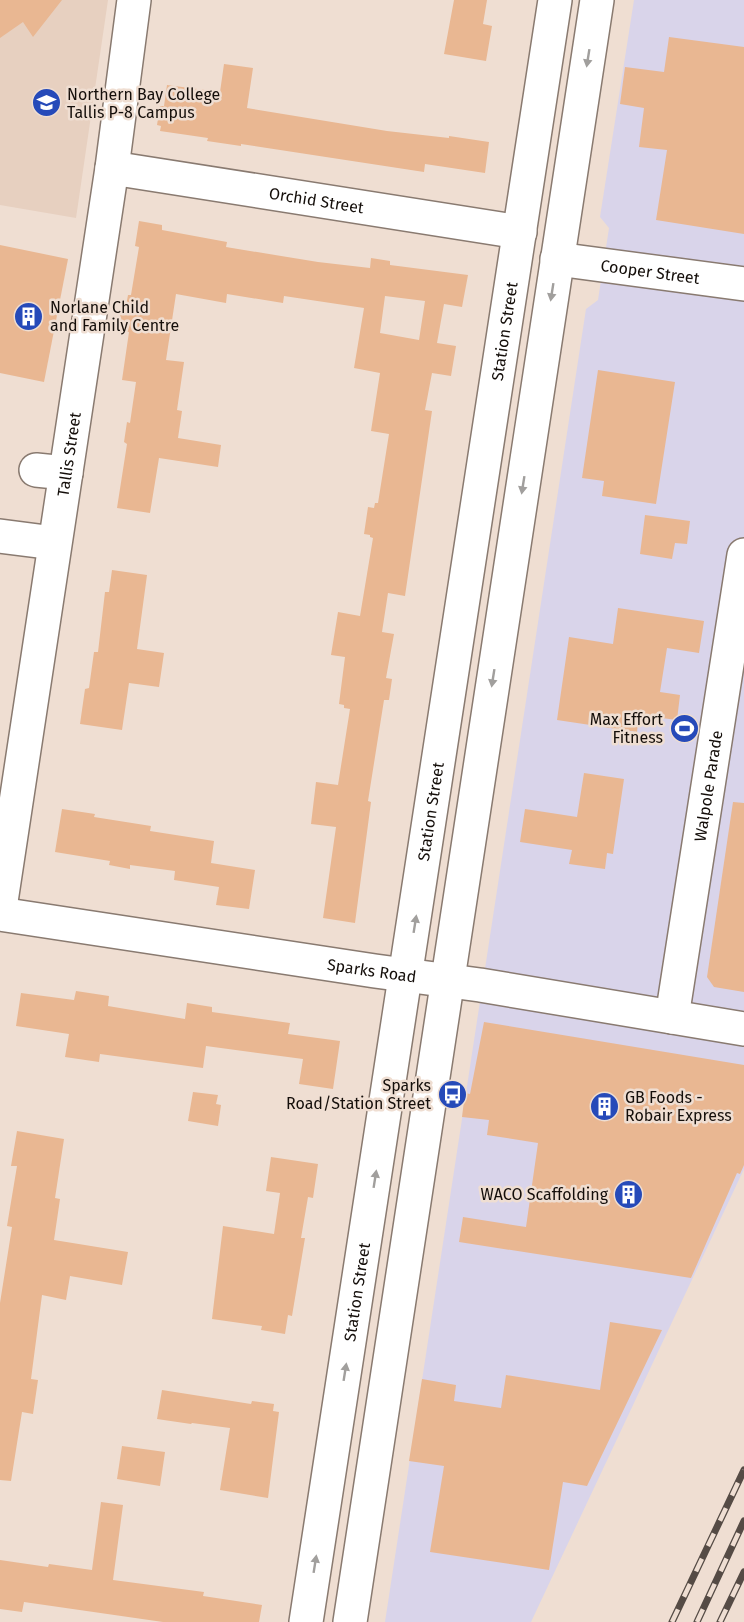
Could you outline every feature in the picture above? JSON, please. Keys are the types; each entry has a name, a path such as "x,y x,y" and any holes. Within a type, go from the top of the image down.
{"main road":[{"name":"Tallis Street","path":"0,908 54,543 51,472 112,168 134,0"},
{"name":"Station Street","path":"306,1622 555,0"},
{"path":"350,1622 597,0"},
{"name":"Orchid Street","path":"112,168 520,232"},
{"name":"Cooper Street","path":"557,259 744,284"},
{"path":"0,536 54,543"},
{"name":"Walpole Parade","path":"672,1017 744,555"},
{"name":"Sparks Road","path":"0,914 447,980 744,1029"}],"shaded area":[{"name":"Northern Bay College Tallis P-8 Campus","path":"0,0 108,0 76,218 0,205"},
{"path":"634,0 744,0 744,1169 531,1622 385,1622 586,309 598,300 609,228 600,217"}],"building":[{"path":"0,0 62,0 33,37 23,22 0,38"},
{"path":"454,0 487,0 483,24 492,26 486,61 444,54"},
{"path":"669,37 744,47 744,234 656,220 667,150 639,147 644,108 620,104 625,67 664,72"},
{"path":"224,64 253,68 247,108 387,131 489,142 485,173 425,164 424,172 241,144 241,146 207,141 208,138 160,131 161,126 157,125 160,106 164,106 167,85 220,92"},
{"path":"139,221 162,225 162,230 227,242 226,247 370,268 371,258 390,261 390,265 468,275 462,307 444,304 437,343 456,346 451,376 432,373 425,410 432,411 405,596 388,593 382,632 394,634 386,678 392,679 389,700 384,700 368,801 371,802 355,923 323,918 336,827 311,824 316,782 338,785 350,709 339,704 345,657 331,655 338,612 360,616 373,538 364,534 368,507 374,508 375,503 378,503 389,434 371,431 380,373 354,368 364,308 284,296 283,303 227,294 226,303 176,294 166,360 184,362 177,410 182,411 178,438 221,445 218,467 159,458 150,513 117,508 127,444 124,442 127,422 130,423 136,382 122,380 129,332 118,330 122,305 126,306 128,295 131,295 139,247 135,246","holes":["385,296 425,301 419,340 380,333"]},
{"name":"Norlane Child and Family Centre","path":"0,245 68,259 44,382 0,373"},
{"path":"598,370 675,382 656,504 602,496 604,481 582,478"},
{"path":"645,515 690,521 687,544 675,543 672,559 640,554"},
{"path":"112,570 147,575 137,649 164,653 159,687 129,683 122,730 80,724 85,689 89,688 94,652 98,652 105,592 109,592"},
{"path":"618,608 704,621 699,653 667,648 660,692 680,695 677,720 639,715 637,732 557,720 569,637 613,644"},
{"path":"584,773 624,779 613,854 607,853 605,869 569,864 572,850 520,842 525,809 577,817"},
{"path":"733,802 744,803 744,992 714,987 707,977"},
{"path":"62,809 95,814 94,817 151,826 150,831 214,841 211,863 255,870 249,909 216,905 219,887 174,880 175,871 130,865 130,869 109,865 110,861 55,852"},
{"path":"76,991 109,996 108,1006 185,1019 187,1003 212,1007 212,1012 290,1023 288,1034 340,1041 333,1089 299,1084 303,1059 206,1046 203,1068 100,1054 99,1062 65,1057 69,1034 16,1026 21,993 74,1000"},
{"path":"484,1022 744,1065 744,1165 740,1174 737,1173 691,1278 459,1242 463,1217 526,1227 538,1143 487,1135 489,1120 462,1117 465,1093 470,1094"},
{"path":"193,1092 218,1095 216,1104 221,1105 218,1126 188,1121"},
{"path":"17,1131 64,1139 55,1198 60,1199 54,1240 128,1252 122,1285 70,1276 66,1300 42,1295 31,1379 38,1380 33,1414 22,1412 11,1481 0,1480 0,1303 12,1227 7,1226 17,1166 11,1166"},
{"path":"271,1157 318,1164 313,1198 308,1197 301,1238 305,1238 292,1316 288,1315 285,1334 261,1330 262,1326 212,1319 223,1226 274,1234 280,1193 266,1191"},
{"path":"610,1322 662,1330 587,1486 563,1482 549,1570 430,1552 444,1466 409,1461 422,1379 456,1385 454,1401 501,1408 506,1375 600,1390"},
{"path":"162,1390 251,1404 252,1401 274,1404 273,1411 279,1412 268,1498 220,1490 230,1428 157,1419"},
{"path":"122,1446 165,1452 160,1486 117,1479"},
{"path":"101,1502 123,1505 113,1580 204,1592 203,1596 262,1605 259,1622 163,1622 24,1602 22,1612 0,1609 0,1560 92,1570"}],"railway":[{"path":"672,1622 744,1470"},
{"path":"697,1622 744,1521"},
{"path":"720,1622 744,1572"}],"place":[{"name":"Northern Bay College Tallis P-8 Campus","path":"46,103"},
{"name":"Norlane Child and Family Centre","path":"29,316"},
{"name":"Max Effort Fitness","path":"684,728"},
{"name":"Sparks Road/Station Street","path":"452,1094"},
{"name":"GB Foods - Robair Express","path":"604,1106"},
{"name":"WACO Scaffolding","path":"629,1194"}]}
